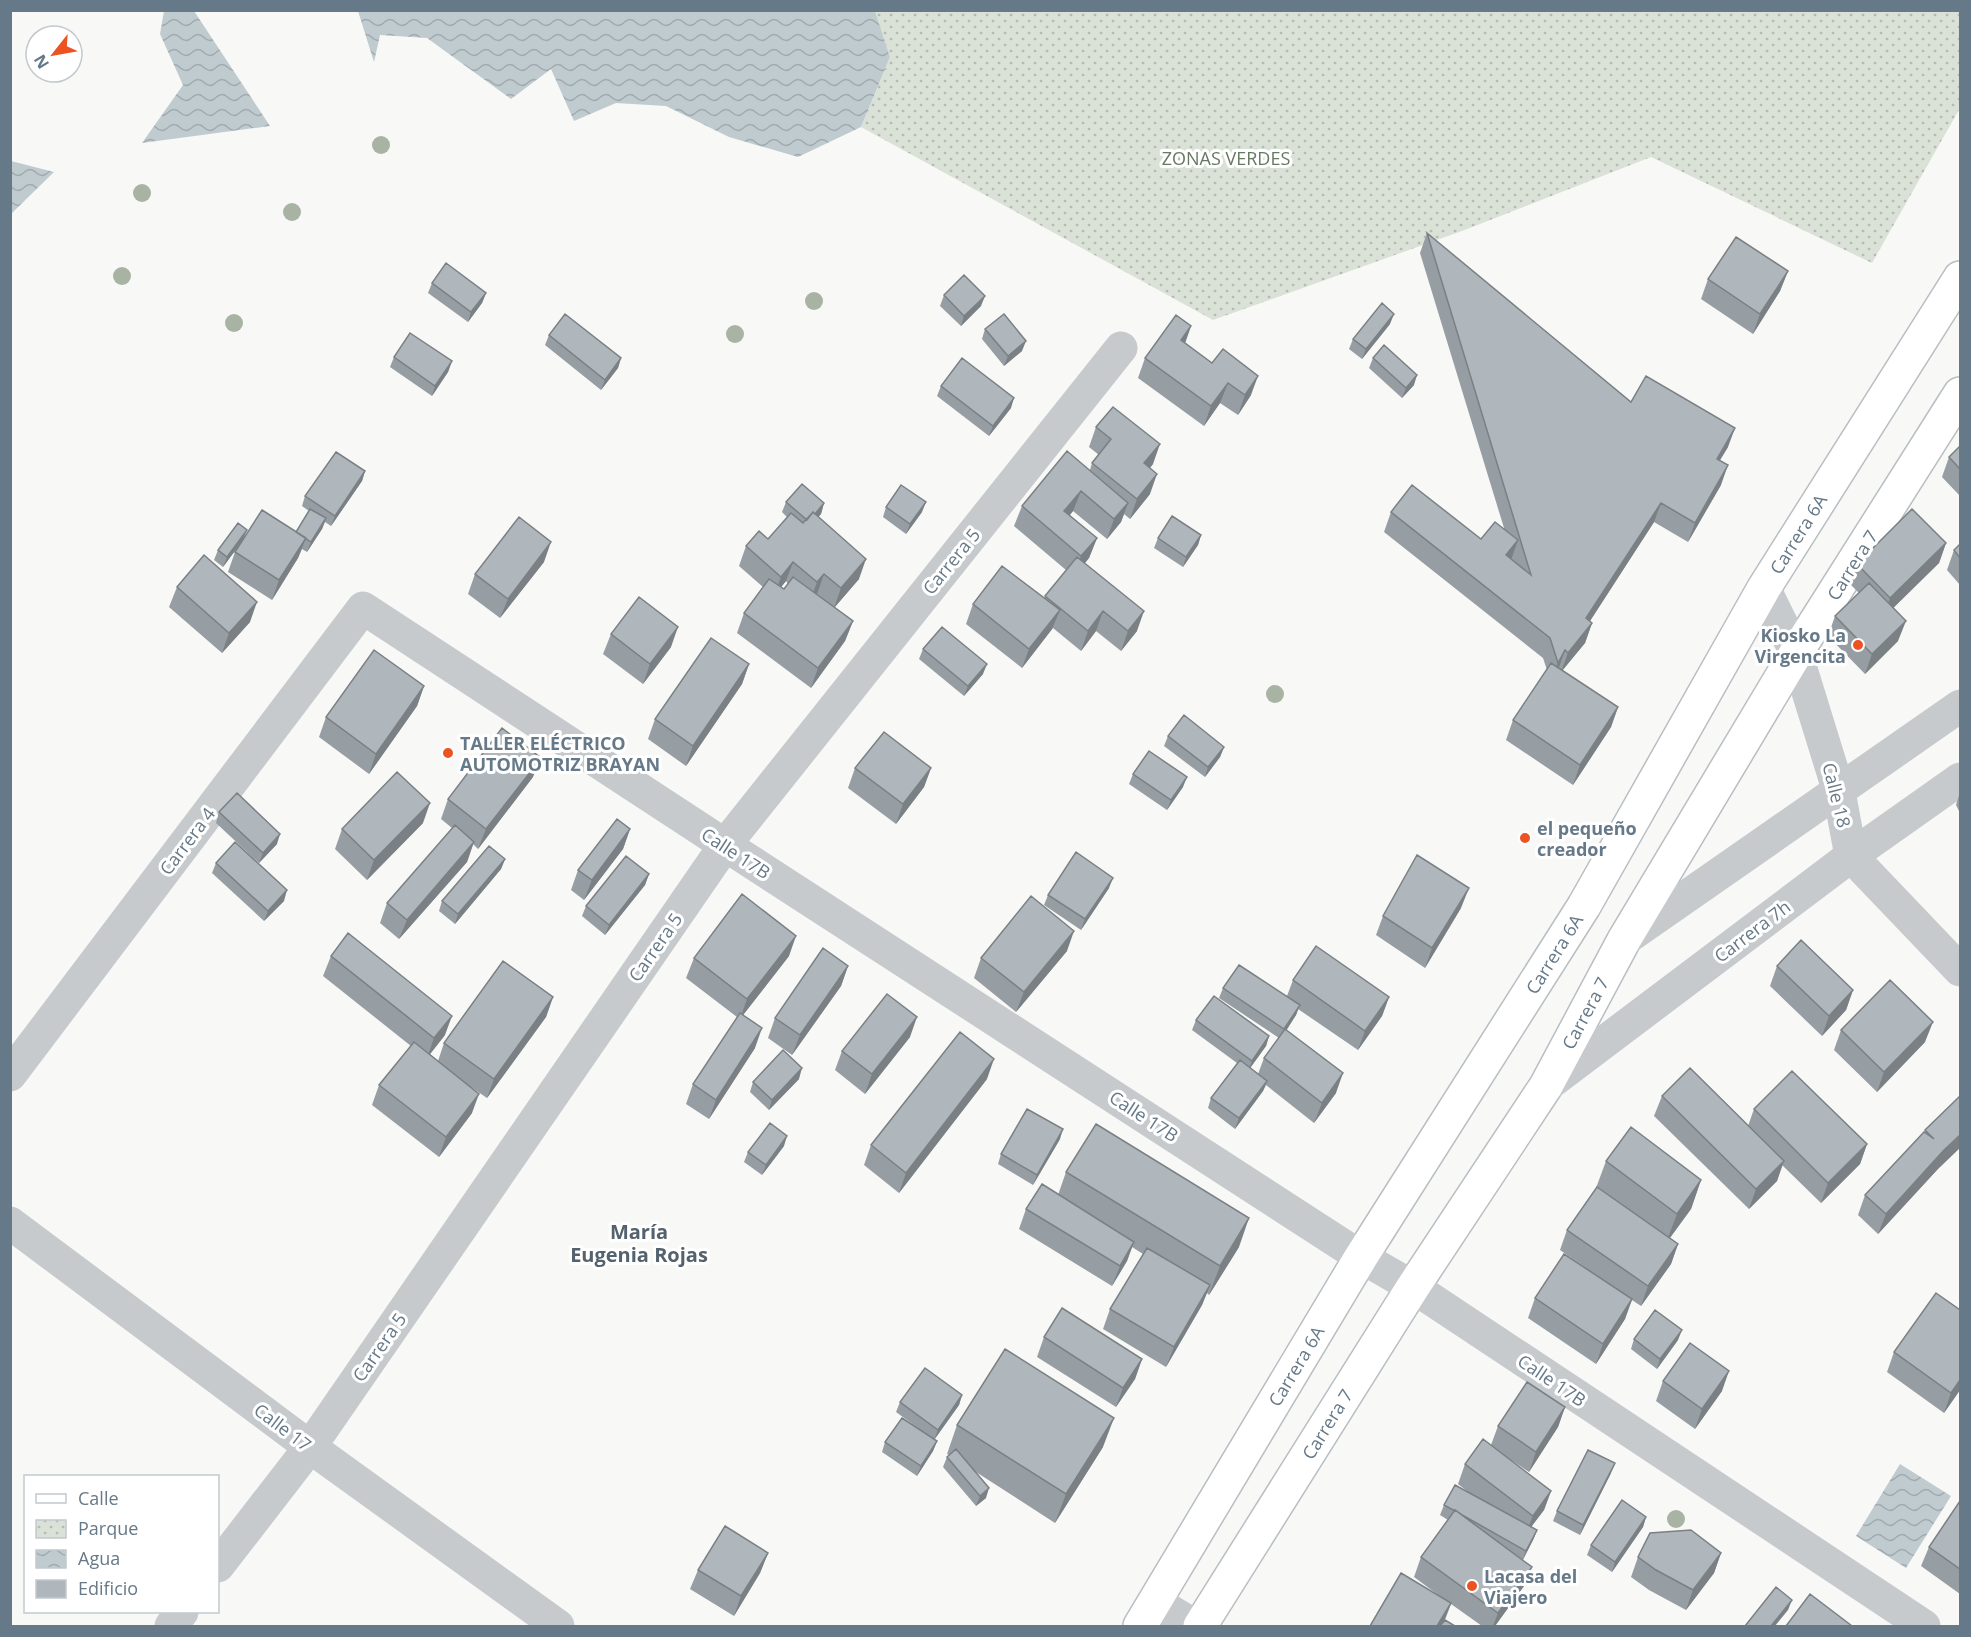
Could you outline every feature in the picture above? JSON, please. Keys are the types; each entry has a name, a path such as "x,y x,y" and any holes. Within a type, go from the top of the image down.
{"main road":[{"name":"Carrera 6A","path":"1147,1614 1361,1257 1584,906 1764,588 1960,278"},
{"name":"Carrera 7","path":"1198,1626 1413,1287 1546,1086 1624,940 1796,653 1960,394"}],"street":[{"name":"Carrera 5","path":"219,1565 310,1447 725,845 1121,348"},
{"name":"Calle 18","path":"1764,588 1796,653 1839,792 1851,856"},
{"name":"Calle 17B","path":"363,608 1361,1257 1413,1287 1924,1626"},
{"name":"Carrera 4","path":"10,1075 363,608"},
{"path":"1624,940 1960,706"},
{"name":"Carrera 7h","path":"1546,1086 1851,856 1960,779"},
{"path":"1851,856 1960,970"},
{"name":"Calle 17","path":"10,1222 310,1447 558,1626"},
{"path":"171,1626 181,1613"},
{"path":"1147,1614 1198,1626"}],"green space":[{"name":"ZONAS VERDES","path":"875,11 1960,11 1960,108 1872,263 1651,157 1462,231 1213,320 861,127 890,57"}],"water":[{"path":"164,11 194,11 270,126 142,143 183,85 160,34"},
{"path":"358,11 875,11 890,57 861,127 798,157 729,137 666,106 616,103 574,121 551,69 511,99 427,38 380,35 374,62"},
{"path":"10,161 54,172 11,214"},
{"path":"1900,1464 1951,1496 1906,1568 1856,1536"}],"building":[{"path":"1427,233 1631,402 1646,376 1735,428 1717,459 1728,465 1695,523 1661,503 1586,618 1592,623 1568,653 1565,650 1558,663 1550,638 1391,512 1412,485 1481,539 1495,522 1518,540 1506,555 1531,575"},
{"path":"1736,237 1788,271 1760,314 1708,279"},
{"path":"446,263 486,293 471,312 432,283"},
{"path":"964,275 985,296 964,316 944,295"},
{"path":"1382,303 1394,314 1366,349 1353,339"},
{"path":"565,314 621,358 605,380 549,335"},
{"path":"1004,314 1026,341 1008,356 985,329"},
{"path":"1176,315 1191,326 1181,340 1212,363 1223,349 1258,376 1245,395 1228,383 1211,406 1145,358"},
{"path":"410,333 452,361 435,386 394,357"},
{"path":"1384,345 1417,375 1406,388 1373,358"},
{"path":"962,358 1014,398 993,426 941,386"},
{"path":"1113,407 1160,444 1144,463 1157,474 1137,499 1092,463 1111,439 1096,427"},
{"path":"1960,446 1960,469 1949,457"},
{"path":"1067,451 1128,503 1114,519 1081,491 1064,511 1097,538 1081,556 1022,506"},
{"path":"336,452 365,471 335,516 305,496"},
{"path":"802,484 824,503 807,520 786,502"},
{"path":"901,485 926,502 910,524 886,507"},
{"path":"310,509 326,518 311,542 296,532"},
{"path":"1912,509 1946,543 1890,598 1857,564"},
{"path":"262,510 306,538 279,580 235,552"},
{"path":"813,512 866,559 841,588 824,574 817,582 793,562 781,577 746,546 759,531 768,539 791,513 803,523"},
{"path":"1172,516 1201,535 1186,557 1158,538"},
{"path":"519,517 551,542 508,599 475,574"},
{"path":"238,523 247,530 227,557 218,550"},
{"path":"1960,544 1960,558 1954,550"},
{"path":"204,555 257,602 229,633 177,587"},
{"path":"1077,557 1144,611 1128,631 1103,611 1088,631 1045,596"},
{"path":"1002,566 1060,610 1029,649 973,604"},
{"path":"793,577 853,621 818,668 744,613 769,579 784,589"},
{"path":"1869,583 1906,621 1872,654 1835,616"},
{"path":"639,597 678,627 650,664 611,634"},
{"path":"942,627 987,664 968,686 923,649"},
{"path":"711,638 749,664 693,746 655,719"},
{"path":"374,650 424,686 376,754 326,717"},
{"path":"1551,663 1618,707 1580,765 1513,720"},
{"path":"1184,715 1224,747 1208,767 1168,736"},
{"path":"502,728 541,758 486,829 448,799"},
{"path":"884,732 931,768 903,804 855,768"},
{"path":"1149,751 1187,777 1171,800 1133,774"},
{"path":"397,772 430,803 374,860 342,829"},
{"path":"237,793 280,834 263,853 219,812"},
{"path":"617,819 630,829 592,880 578,870"},
{"path":"455,825 474,842 407,920 387,903"},
{"path":"235,842 287,890 268,911 216,863"},
{"path":"489,846 505,859 458,914 442,901"},
{"path":"1076,852 1113,878 1085,919 1048,895"},
{"path":"1417,855 1469,888 1432,948 1383,916"},
{"path":"626,856 649,874 609,925 586,906"},
{"path":"742,894 796,936 747,999 694,958"},
{"path":"1031,896 1074,931 1024,992 981,958"},
{"path":"348,933 452,1016 434,1038 331,956"},
{"path":"1801,940 1853,990 1829,1016 1777,966"},
{"path":"1316,946 1389,997 1365,1031 1293,980"},
{"path":"823,948 848,966 800,1035 775,1018"},
{"path":"503,961 553,997 494,1079 444,1043"},
{"path":"1239,965 1300,1005 1284,1029 1223,988"},
{"path":"1890,980 1933,1022 1884,1072 1841,1030"},
{"path":"887,994 917,1017 872,1074 842,1051"},
{"path":"1214,996 1269,1036 1252,1061 1196,1020"},
{"path":"740,1013 762,1028 716,1100 693,1084"},
{"path":"1285,1029 1343,1073 1322,1103 1264,1058"},
{"path":"960,1032 994,1059 906,1173 871,1145"},
{"path":"414,1042 479,1094 446,1137 379,1085"},
{"path":"783,1050 802,1068 772,1100 753,1082"},
{"path":"1240,1060 1267,1081 1239,1118 1211,1098"},
{"path":"1690,1068 1784,1161 1756,1189 1662,1096"},
{"path":"1792,1071 1867,1144 1828,1183 1754,1109"},
{"path":"1960,1096 1960,1135 1886,1214 1865,1195 1924,1132 1934,1139 1925,1130"},
{"path":"1027,1109 1063,1129 1037,1175 1001,1154"},
{"path":"770,1123 787,1136 766,1165 748,1152"},
{"path":"1096,1124 1249,1218 1220,1266 1066,1172"},
{"path":"1631,1127 1701,1180 1677,1214 1606,1161"},
{"path":"1042,1184 1134,1242 1120,1266 1026,1209"},
{"path":"1597,1187 1678,1244 1648,1286 1567,1230"},
{"path":"1147,1248 1210,1285 1174,1347 1110,1309"},
{"path":"1564,1254 1632,1299 1603,1344 1535,1298"},
{"path":"1936,1293 1960,1310 1960,1380 1951,1393 1894,1352"},
{"path":"1062,1308 1142,1359 1123,1388 1044,1337"},
{"path":"1655,1310 1682,1330 1660,1359 1634,1339"},
{"path":"1690,1343 1729,1371 1702,1409 1663,1381"},
{"path":"1005,1349 1114,1418 1066,1494 957,1425"},
{"path":"925,1368 962,1395 938,1430 900,1402"},
{"path":"1527,1382 1565,1407 1536,1452 1498,1426"},
{"path":"902,1418 937,1441 921,1466 885,1442"},
{"path":"1483,1439 1551,1491 1533,1516 1465,1464"},
{"path":"956,1449 989,1488 980,1496 947,1457"},
{"path":"1588,1450 1615,1463 1583,1525 1557,1511"},
{"path":"1455,1485 1537,1530 1526,1551 1444,1505"},
{"path":"1622,1500 1646,1517 1615,1562 1591,1545"},
{"path":"1960,1501 1960,1569 1929,1547"},
{"path":"1455,1510 1532,1567 1498,1613 1421,1557"},
{"path":"725,1526 768,1553 741,1596 698,1570"},
{"path":"1691,1530 1721,1553 1693,1590 1656,1570 1638,1557 1650,1533"},
{"path":"1401,1573 1451,1603 1437,1626 1370,1626"},
{"path":"1776,1587 1792,1600 1771,1626 1745,1626"},
{"path":"1810,1594 1852,1626 1786,1626"},
{"path":"1445,1620 1455,1626 1440,1626"}],"place":[{"name":"Kiosko La Virgencita","path":"1858,645"},
{"name":"TALLER ELÉCTRICO AUTOMOTRIZ BRAYAN","path":"448,753"},
{"name":"el pequeño creador","path":"1525,838"},
{"name":"Lacasa del Viajero","path":"1472,1586"}],"district":[{"name":"María Eugenia Rojas","path":"639,1242"}]}
